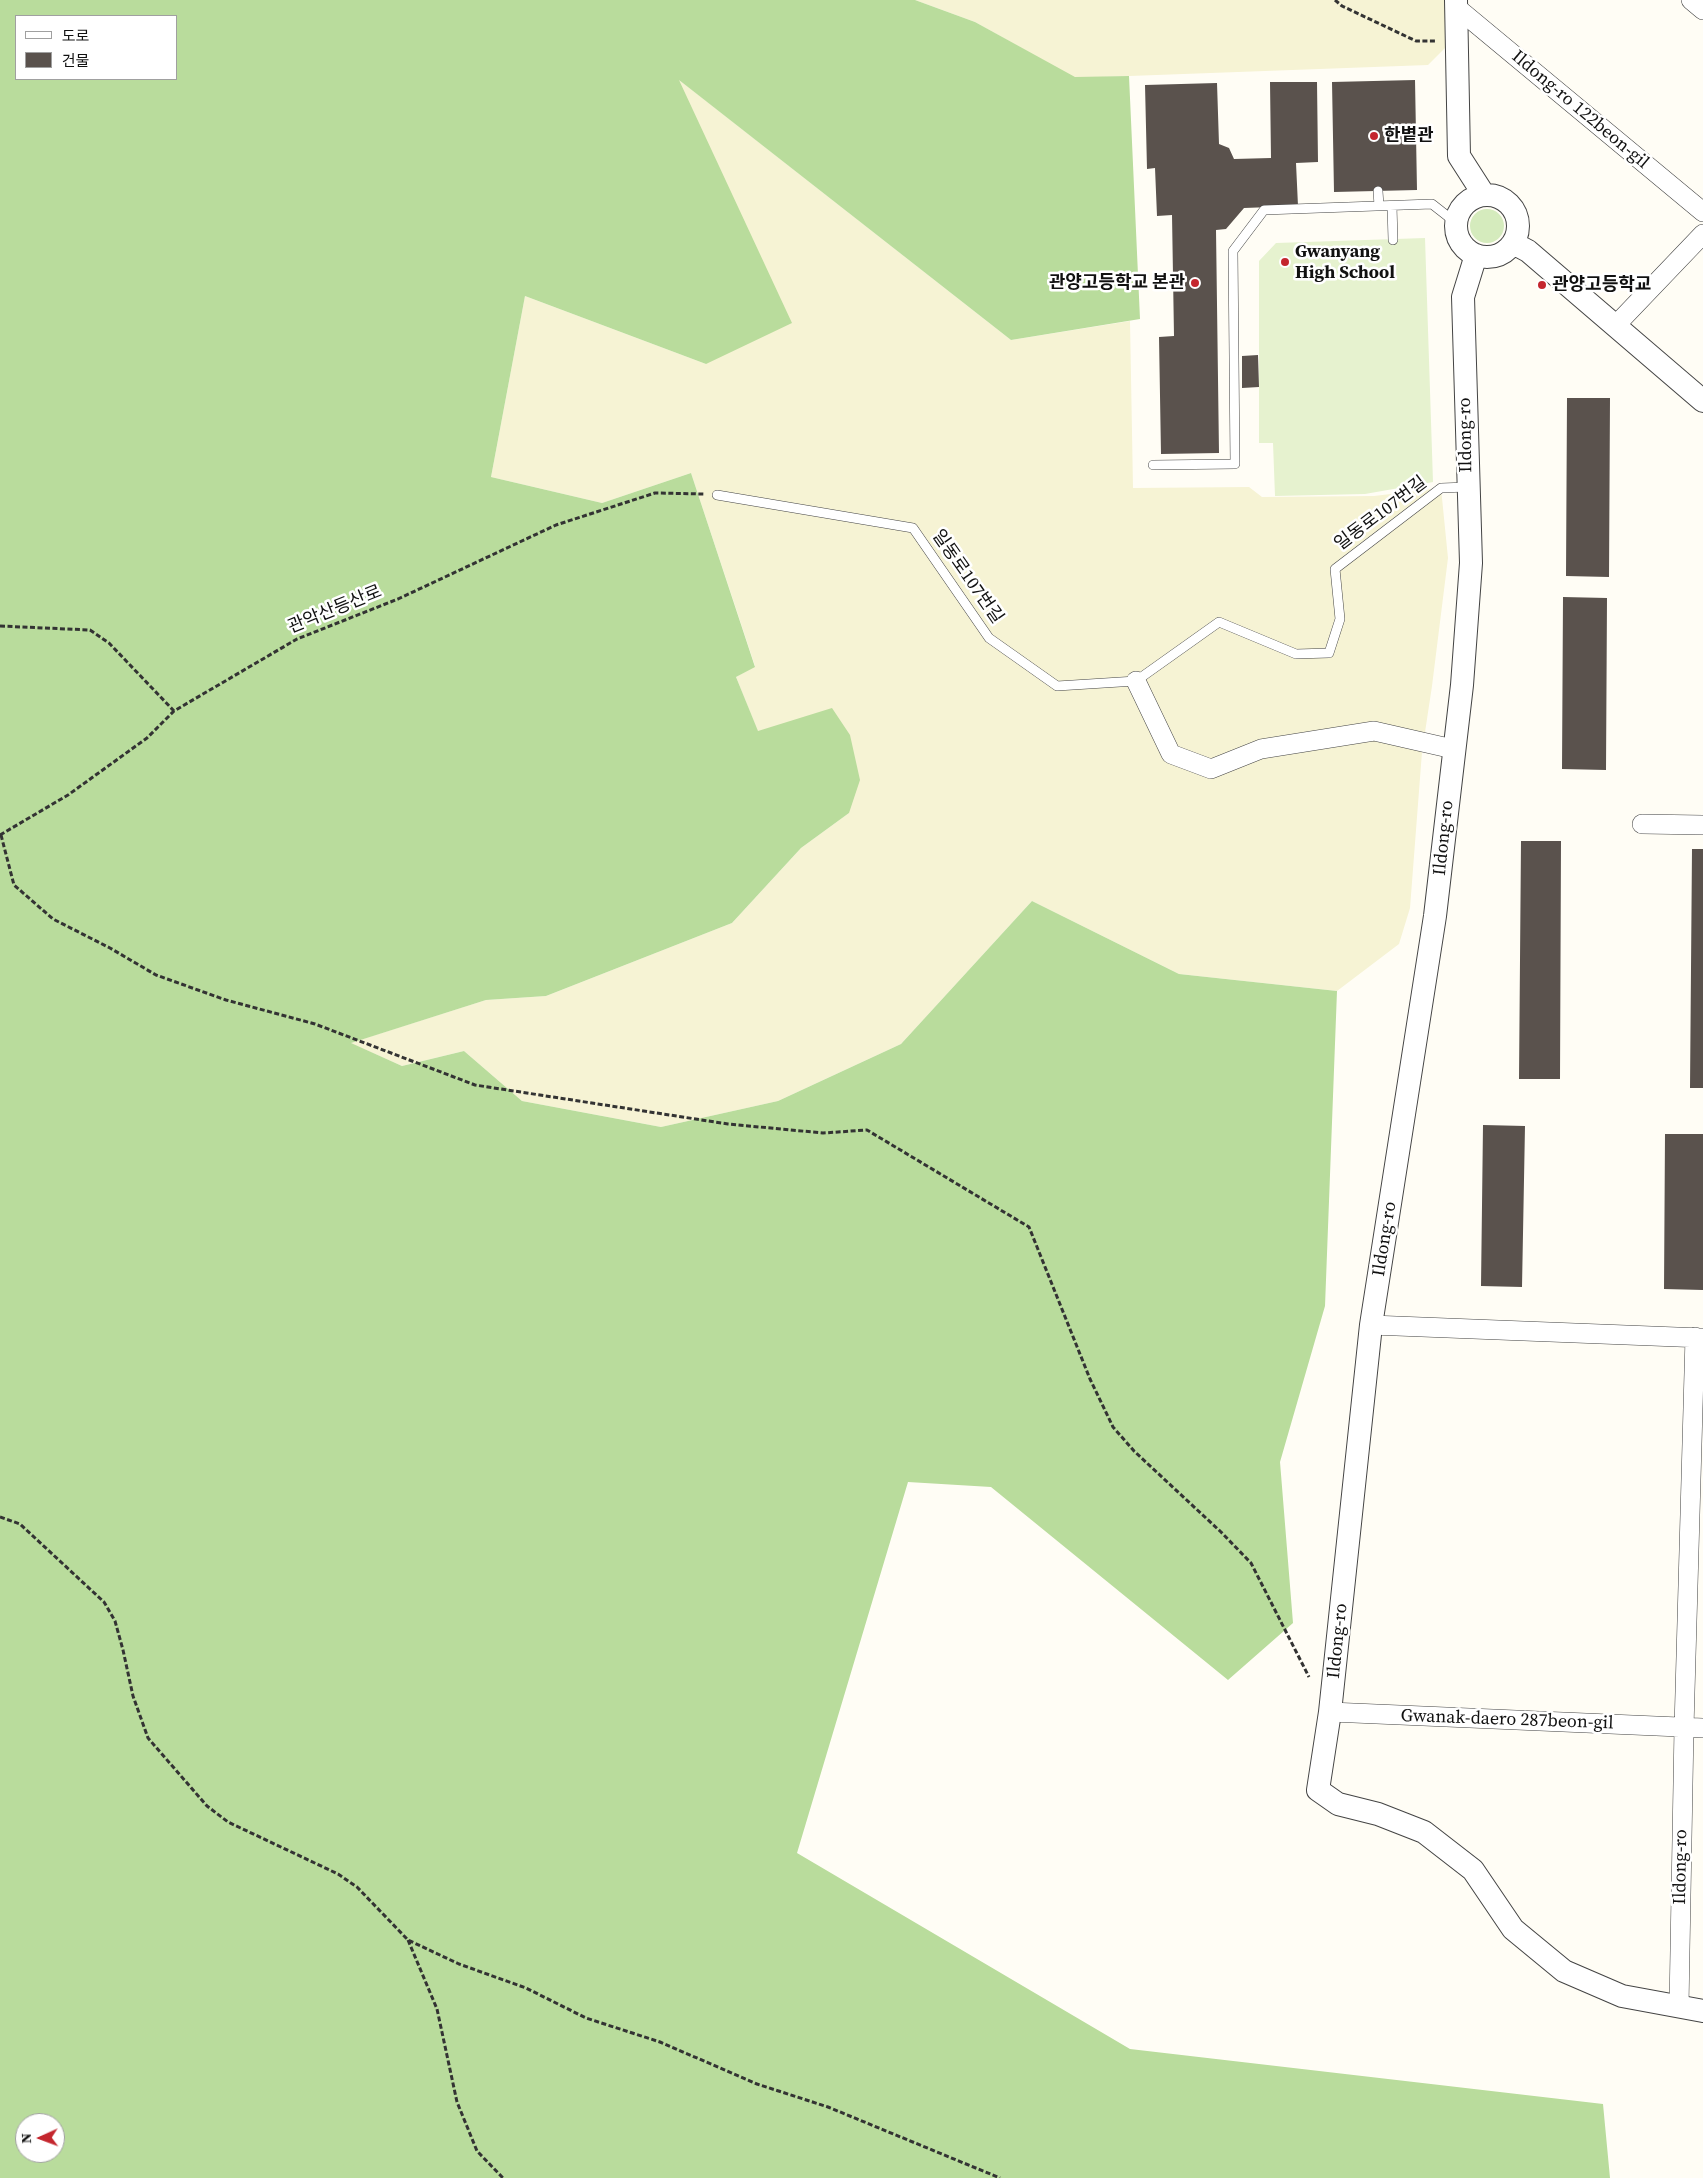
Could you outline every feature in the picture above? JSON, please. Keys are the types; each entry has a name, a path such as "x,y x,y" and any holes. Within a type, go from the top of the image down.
{"street":[{"path":"1691,0 1703,10"},
{"path":"1456,4 1459,156 1484,195"},
{"name":"Ildong-ro 122beon-gil","path":"1456,4 1703,212"},
{"path":"1484,195 1497,196 1509,204 1516,216 1518,230 1513,243 1502,253 1489,257 1476,256 1464,248 1457,236 1456,222 1460,209 1470,199 1484,195"},
{"path":"1616,325 1703,234"},
{"path":"1513,243 1528,251 1703,401"},
{"name":"Ildong-ro","path":"1476,256 1463,297 1471,563 1462,685 1435,916 1371,1325 1330,1712 1318,1790 1338,1804 1378,1814 1424,1832 1473,1870 1513,1929 1564,1971 1622,1996 1703,2011"},
{"path":"1136,681 1171,754 1212,769 1261,749 1374,731 1454,749"},
{"path":"1642,824 1703,825"},
{"path":"1371,1325 1699,1338 1684,1728"},
{"name":"Gwanak-daero 287beon-gil","path":"1330,1712 1703,1728"},
{"name":"Ildong-ro","path":"1679,2006 1684,1728"}],"lane":[{"path":"1378,191 1379,206"},
{"path":"1153,465 1235,464 1234,251 1264,210 1432,204 1456,222"},
{"path":"1392,206 1392,240"},
{"name":"일동로107번길","path":"717,496 913,528 989,638 1057,686 1136,681 1219,622 1296,654 1329,653 1340,619 1335,569 1440,488 1468,487"}],"path":[{"path":"1335,0 1342,6 1416,41 1458,42"},
{"name":"관악산등산로","path":"1,835 68,795 147,738 174,711 297,639 398,599 556,525 655,493 699,493 717,496"},
{"path":"0,626 90,630 109,643 174,711"},
{"path":"1,835 14,885 53,919 110,948 156,975 226,1000 314,1024 475,1085 728,1124 823,1133 867,1130 1029,1227 1090,1379 1113,1427 1134,1451 1221,1532 1251,1563 1309,1677"},
{"path":"0,1516 20,1524 104,1602 115,1621 132,1696 148,1738 207,1806 228,1822 302,1856 357,1886 408,1940 438,2009 457,2102 477,2151 503,2178"},
{"path":"408,1940 459,1964 526,1988 586,2018 660,2042 757,2084 828,2107 1000,2178"}],"shaded area":[{"path":"915,0 1447,0 1447,46 1428,65 1075,78 975,22"},
{"path":"678,79 1011,340 1130,321 1133,488 1249,487 1262,497 1374,496 1441,488 1448,558 1422,752 1410,908 1399,944 1337,991 1179,974 1032,901 901,1044 778,1101 661,1127 522,1101 464,1051 402,1066 350,1043 486,1000 546,996 732,923 801,848 849,813 758,732 736,677 755,666 691,473 602,503 491,477 525,296 706,364"}],"green space":[{"path":"0,0 915,0 975,22 1075,77 1129,76 1140,319 1011,340 679,80 792,323 706,364 525,296 491,477 602,503 691,473 755,667 736,677 758,731 832,708 850,735 860,780 849,813 801,848 732,923 546,996 486,1000 351,1043 402,1066 464,1051 522,1101 661,1127 778,1101 901,1044 1032,901 1179,974 1337,991 1325,1306 1280,1462 1293,1623 1228,1680 991,1487 908,1482 797,1853 1130,2049 1603,2104 1610,2178 0,2178"},
{"path":"1487,209 1499,214 1504,226 1499,238 1487,243 1475,238 1470,226 1475,214"},
{"path":"1425,238 1433,482 1365,494 1275,496 1273,443 1259,443 1259,261 1276,243"}],"building":[{"name":"한볕관","path":"1415,80 1417,190 1334,192 1332,82"},
{"name":"관양고등학교 본관","path":"1270,82 1317,82 1318,162 1296,163 1298,206 1244,208 1226,229 1216,230 1219,453 1161,454 1159,337 1174,336 1172,215 1157,216 1155,168 1147,169 1145,85 1217,83 1219,144 1229,148 1234,159 1271,158"},
{"path":"1258,355 1259,387 1242,388 1242,356"},
{"path":"1567,398 1610,398 1609,577 1566,576"},
{"path":"1563,597 1607,598 1606,770 1562,769"},
{"path":"1521,841 1561,841 1560,1079 1519,1079"},
{"path":"1692,849 1703,849 1703,1088 1690,1088"},
{"path":"1483,1125 1525,1126 1522,1287 1481,1286"},
{"path":"1665,1134 1703,1134 1703,1290 1664,1289"}],"place":[{"name":"한볕관","path":"1374,136"},
{"name":"Gwanyang High School","path":"1285,262"},
{"name":"관양고등학교 본관","path":"1195,283"},
{"name":"관양고등학교","path":"1542,285"}]}
